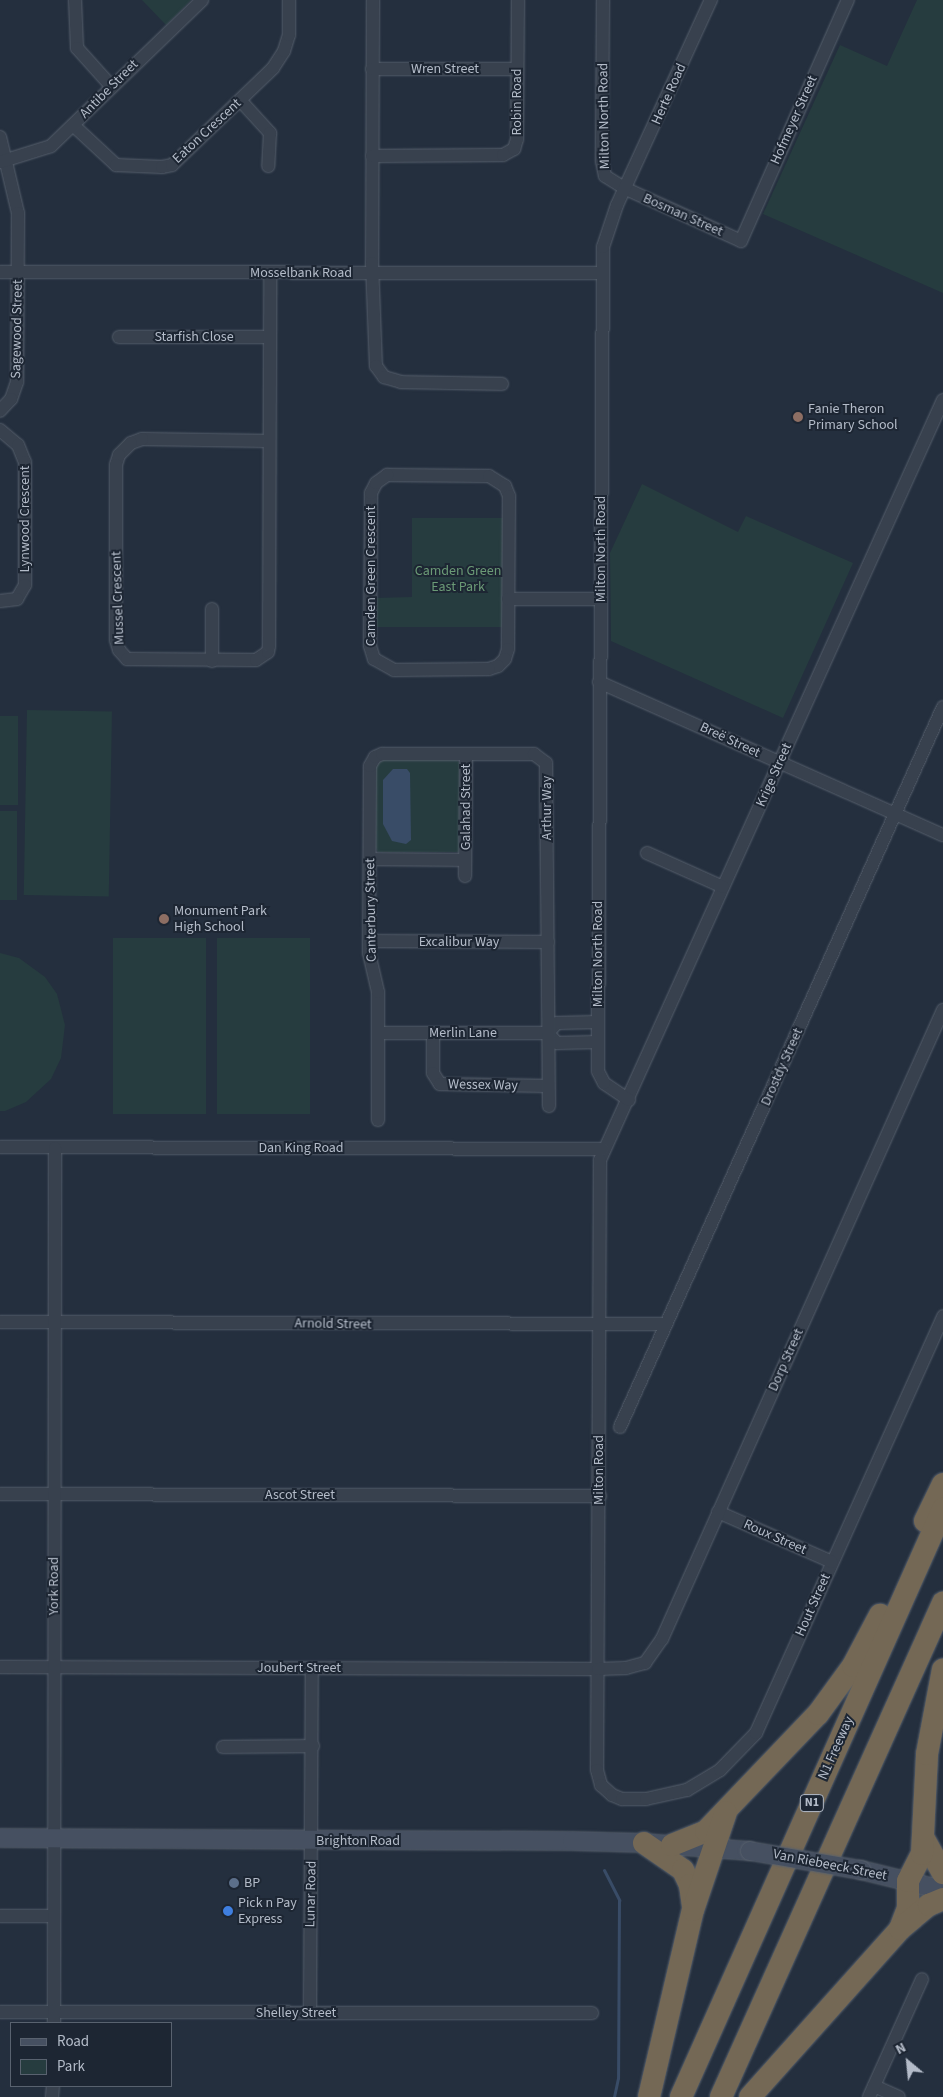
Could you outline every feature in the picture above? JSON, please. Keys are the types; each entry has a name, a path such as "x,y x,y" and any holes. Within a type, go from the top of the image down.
{"highway":[{"path":"672,1845 700,1834 727,1809 818,1714 844,1680 867,1642 943,1484"},
{"name":"N1 Freeway","path":"681,2097 943,1509"},
{"path":"721,2097 943,1603"},
{"path":"900,1928 908,1908 908,1880 918,1863 924,1839 927,1754 943,1669"},
{"path":"649,2097 693,1910 707,1862 715,1847 727,1809"},
{"path":"924,1839 943,1874"},
{"path":"644,1843 683,1870 690,1885 693,1910"},
{"path":"750,2097 900,1928 929,1905 943,1899"}],"main road":[{"name":"Brighton Road","path":"0,1838 644,1843 715,1847"},
{"name":"Van Riebeeck Street","path":"715,1847 861,1870 943,1890"}],"street":[{"path":"75,0 77,48 112,87"},
{"name":"Antibe Street","path":"3,161 44,150 73,125 202,0"},
{"name":"Eaton Crescent","path":"73,125 116,165 162,167 178,162 273,68 284,51 289,34 290,0"},
{"path":"373,0 372,156 375,360 384,377 401,382 502,384"},
{"name":"Robin Road","path":"372,156 508,154 514,149 517,139 518,0"},
{"name":"Milton North Road","path":"603,0 602,162 607,178 626,189 604,239 602,273 598,1042 600,1076 629,1100"},
{"name":"Herte Road","path":"626,189 711,0"},
{"name":"Hofmeyer Street","path":"741,241 848,0"},
{"name":"Wren Street","path":"372,69 517,70"},
{"path":"240,100 270,133 268,166"},
{"name":"Sagewood Street","path":"0,137 3,161 18,204 17,382 11,398 0,411"},
{"name":"Bosman Street","path":"626,189 741,241"},
{"name":"Mosselbank Road","path":"0,272 602,273"},
{"name":"Mussel Crescent","path":"269,440 142,439 126,446 117,460 119,650 131,660 256,660 268,652 269,440 268,337 270,273"},
{"name":"Starfish Close","path":"120,337 268,337"},
{"name":"Krige Street","path":"603,1149 629,1100 943,400"},
{"name":"Lynwood Crescent","path":"0,430 18,445 25,462 25,585 17,599 0,601"},
{"name":"Camden Green Crescent","path":"387,475 489,476 501,482 509,496 508,599 507,655 498,666 489,669 394,670 378,664 371,653 370,589 372,493 379,479 387,475"},
{"path":"508,599 600,599"},
{"path":"212,609 212,661"},
{"name":"Breë Street","path":"599,682 943,836"},
{"name":"Drostdy Street","path":"620,1426 943,707"},
{"name":"Arthur Way","path":"372,760 382,754 534,754 546,762 548,1033"},
{"name":"Galahad Street","path":"465,876 466,754"},
{"name":"Canterbury Street","path":"372,760 369,942 370,964 378,992 378,1120"},
{"path":"646,853 723,887"},
{"name":"Galahad Street","path":"370,859 466,860"},
{"name":"Excalibur Way","path":"369,942 548,942"},
{"name":"Dorp Street","path":"598,1669 638,1666 655,1653 943,1010"},
{"name":"Merlin Lane","path":"378,1033 548,1033 557,1023 598,1022"},
{"name":"Wessex Way","path":"433,1033 433,1073 440,1084 548,1086"},
{"path":"548,1033 549,1106"},
{"name":"Merlin Lane","path":"548,1033 557,1043 598,1042"},
{"name":"Dan King Road","path":"0,1147 603,1149"},
{"name":"York Road","path":"54,2018 52,1916 55,1667 55,1148"},
{"name":"Milton Road","path":"603,1149 599,1172 600,1496 597,1770 605,1790"},
{"name":"Hout Street","path":"605,1790 622,1800 677,1793 720,1770 744,1750 756,1733 943,1316"},
{"name":"Arnold Street","path":"0,1322 666,1324"},
{"name":"Ascot Street","path":"0,1494 600,1496"},
{"name":"Roux Street","path":"718,1512 832,1562"},
{"name":"Joubert Street","path":"0,1667 598,1669"},
{"name":"Lunar Road","path":"310,2013 313,1841 312,1669"},
{"path":"223,1747 313,1746"},
{"path":"0,1916 52,1916"},
{"path":"898,2097 872,2092 922,1979"},
{"name":"Shelley Street","path":"0,2012 54,2018 310,2013 592,2013"}],"green space":[{"path":"142,0 191,0 166,25"},
{"path":"917,0 943,0 943,293 763,214 840,45 887,66"},
{"path":"642,484 738,532 746,516 853,563 783,718 611,641 610,553"},
{"name":"Camden Green East Park","path":"412,518 504,518 503,627 375,627 375,598 412,597"},
{"path":"27,710 112,711 109,896 24,895"},
{"path":"0,716 18,716 18,805 0,805"},
{"path":"383,759 454,759 459,762 461,848 458,852 378,852 375,847 376,764"},
{"path":"0,811 17,811 17,900 0,900"},
{"path":"113,938 206,938 206,1114 113,1114"},
{"path":"217,938 310,938 310,1114 217,1114"},
{"path":"0,953 19,958 45,977 57,994 65,1025 61,1058 51,1079 26,1102 5,1111 0,1111"}],"water":[{"path":"393,769 407,769 410,773 411,840 406,844 392,841 383,824 383,780"}],"waterway":[{"path":"604,1870 619,1900 618,2078 614,2097"}],"place":[{"name":"Fanie Theron Primary School","path":"798,417"},
{"name":"Monument Park High School","path":"164,919"},
{"name":"BP","path":"234,1883"},
{"name":"Pick n Pay Express","path":"228,1911"}]}
